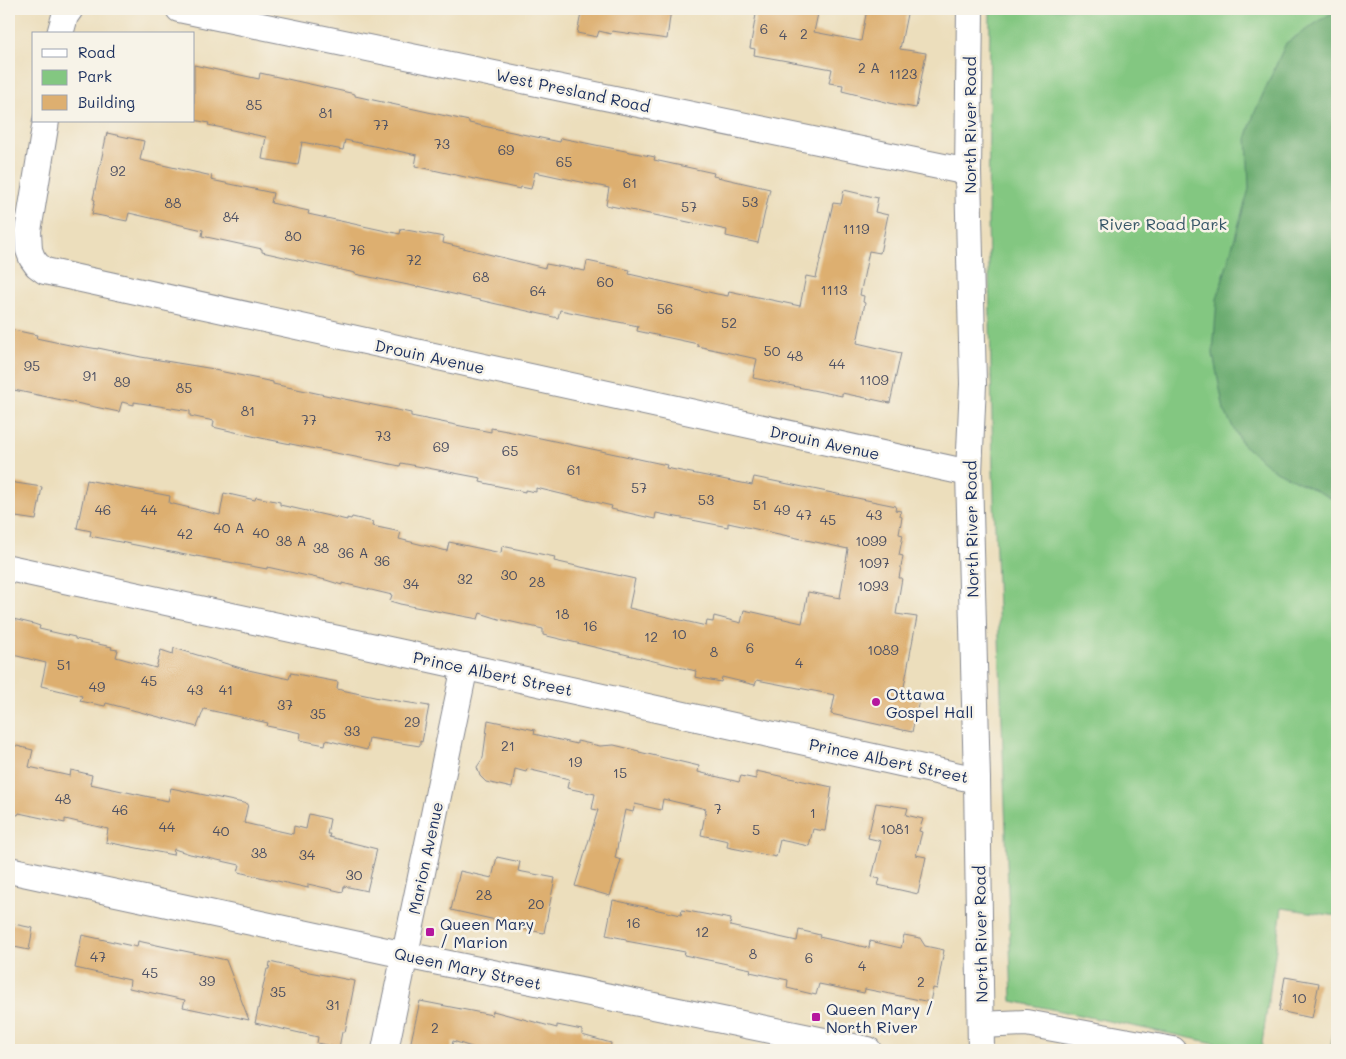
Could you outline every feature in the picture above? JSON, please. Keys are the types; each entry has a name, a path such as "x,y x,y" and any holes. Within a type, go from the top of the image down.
{"street":[{"path":"61,32 65,16 70,9"},
{"name":"West Presland Road","path":"179,9 968,172"},
{"name":"North River Road","path":"970,9 968,172 973,384 969,473 977,780 981,1050"},
{"name":"Drouin Avenue","path":"46,122 28,231 29,250 32,258 45,271 969,473"},
{"name":"Prince Albert Street","path":"9,568 465,666 977,780"},
{"name":"Marion Avenue","path":"385,1050 465,666"},
{"name":"Queen Mary Street","path":"9,870 405,955 868,1050"},
{"path":"981,1025 1026,1023 1173,1050"}],"green space":[{"name":"River Road Park","path":"990,9 1337,9 1337,916 1282,908 1261,1050 1248,1050 1012,1001 993,471 988,219"},
{"path":"1333,12 1337,13 1337,501 1274,470 1242,444 1224,410 1213,354 1217,299 1249,189 1247,136 1254,114 1286,43"},
{"path":"1337,1014 1337,1050 1330,1050"}],"building":[{"path":"582,9 671,9 667,39 612,31 611,34 599,31 597,37 577,33"},
{"path":"757,9 819,9 814,32 861,41 867,9 908,9 900,49 926,53 916,108 842,91 843,85 829,83 832,69 754,55 755,49 750,48"},
{"path":"195,65 259,79 260,73 469,121 469,123 560,142 561,138 655,157 654,160 714,173 713,176 770,189 758,243 726,236 727,230 606,205 609,188 535,172 531,189 521,187 520,189 415,166 417,155 345,140 343,150 302,142 298,165 262,159 266,137 208,125 209,123 195,120"},
{"path":"107,133 144,141 140,160 212,176 211,180 273,193 271,203 309,211 308,214 400,234 401,229 444,237 443,243 545,268 546,264 585,271 587,261 630,270 629,274 717,294 728,296 729,291 800,306 806,276 816,278 833,203 841,204 844,190 878,198 875,212 888,215 880,253 869,251 860,295 864,296 863,302 865,303 857,343 901,353 890,403 842,393 842,396 753,378 757,359 637,331 638,326 560,310 558,318 418,286 355,274 262,252 262,249 202,236 203,230 129,213 127,221 92,214 95,200 93,199"},
{"path":"9,329 37,335 36,338 79,347 98,348 214,369 273,382 273,384 411,413 411,416 491,432 491,428 512,432 667,465 666,468 752,485 754,477 896,506 895,510 901,511 900,516 902,517 899,534 903,535 899,555 903,556 899,578 902,578 896,614 917,617 903,692 920,696 912,732 831,714 835,695 757,680 755,685 722,677 721,682 695,677 696,671 543,635 543,629 480,613 478,619 400,604 390,601 392,595 342,583 342,585 267,567 267,569 196,557 90,536 91,531 77,528 87,480 170,496 169,503 220,515 224,493 255,500 256,497 280,502 280,505 347,520 347,518 351,519 352,517 373,522 372,526 401,532 399,539 447,551 449,542 501,553 502,546 555,557 554,561 635,579 629,608 706,626 707,621 713,622 714,616 741,623 744,610 802,623 808,592 840,598 848,549 728,523 728,527 656,513 655,519 611,509 612,506 536,488 536,492 525,490 525,492 480,482 481,478 401,463 400,466 261,438 213,427 214,421 190,416 190,411 134,402 134,405 122,402 119,412 9,389"},
{"path":"9,482 42,487 36,520 9,516"},
{"path":"9,618 40,626 39,629 112,647 111,649 118,650 116,657 156,668 161,650 173,654 174,648 244,669 289,679 291,673 338,682 337,689 429,706 422,742 420,741 420,746 369,738 367,750 326,740 325,745 300,740 301,733 267,726 268,723 204,709 197,727 106,703 105,706 80,701 82,696 41,686 46,663 9,654"},
{"path":"488,720 535,730 534,734 577,744 577,741 600,746 614,745 639,751 699,766 698,772 739,782 741,776 756,779 756,771 832,787 825,831 813,829 809,846 780,840 776,857 727,847 728,841 701,835 706,809 663,799 661,810 635,804 633,812 625,810 615,858 621,860 610,896 575,886 598,810 592,809 595,794 567,788 569,779 527,769 526,772 515,769 512,788 486,782 480,776 477,767 483,758"},
{"path":"9,744 33,750 29,767 70,776 71,770 92,775 90,784 168,801 171,788 248,804 244,823 293,834 294,826 306,829 309,814 330,819 327,834 330,834 329,837 377,849 367,891 344,886 343,892 308,884 308,888 238,872 240,865 174,849 173,855 106,842 108,829 65,819 65,823 19,813 18,815 9,814"},
{"path":"876,803 908,808 906,815 923,819 919,831 922,832 916,855 926,857 918,894 878,885 880,879 872,877 881,841 868,838"},
{"path":"497,857 520,862 518,871 555,878 544,933 518,928 518,925 451,910 460,871 492,878"},
{"path":"613,900 681,915 682,910 731,919 730,926 797,941 799,930 820,935 819,937 869,948 870,941 901,948 904,935 920,938 925,946 944,950 937,989 933,988 930,1002 865,989 864,993 819,984 816,995 787,988 788,980 750,972 751,969 684,955 685,952 626,941 626,939 606,935"},
{"path":"9,923 33,928 29,950 9,946"},
{"path":"82,935 137,947 138,941 226,960 249,1020 183,1007 185,1000 129,988 130,980 75,968"},
{"path":"270,962 355,981 345,1032 342,1032 339,1048 317,1043 318,1037 255,1023"},
{"path":"1285,977 1319,983 1312,1018 1279,1011"},
{"path":"420,1001 492,1015 493,1011 557,1028 557,1025 582,1030 582,1035 611,1043 610,1050 481,1050 453,1041 451,1050 412,1050 413,1046 410,1046"}],"place":[{"name":"Ottawa Gospel Hall","path":"876,702"},
{"name":"Queen Mary / Marion","path":"430,932"},
{"name":"Queen Mary / North River","path":"816,1017"}]}
